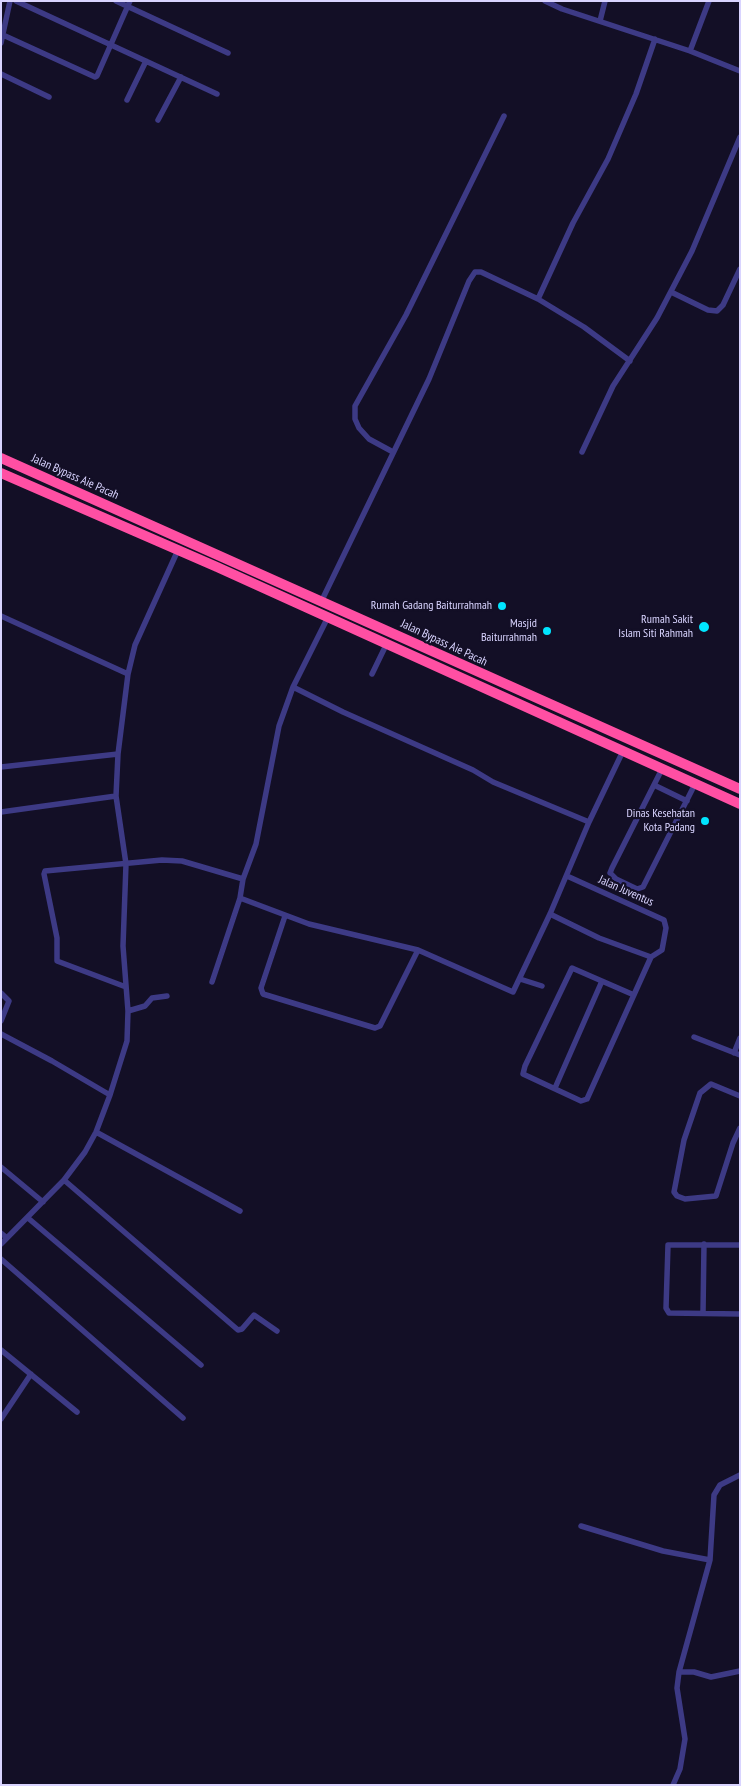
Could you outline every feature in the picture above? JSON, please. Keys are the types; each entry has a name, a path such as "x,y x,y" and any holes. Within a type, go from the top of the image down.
{"highway":[{"name":"Jalan Bypass Aie Pacah","path":"1,458 322,600 740,789"},
{"path":"1,473 387,643 740,804"},
{"path":"420,659 425,648"}],"street":[{"path":"1,43 10,1"},
{"path":"16,1 216,94"},
{"path":"116,1 129,4 228,53"},
{"path":"545,1 562,9 690,51 740,71"},
{"path":"600,21 605,1"},
{"path":"690,51 709,1"},
{"path":"3,36 92,77 97,76 129,4"},
{"path":"538,299 573,223 608,159 636,94 655,39"},
{"path":"127,100 146,61"},
{"path":"1,74 49,98"},
{"path":"158,120 180,77"},
{"path":"393,452 369,439 355,419 355,406 406,315 504,116"},
{"path":"582,452 613,386 671,292 692,251 738,146 740,137"},
{"path":"671,292 708,310 717,311 723,306 740,269"},
{"path":"322,600 429,379 462,297 475,272 486,273 538,299 584,327 630,361"},
{"path":"1,1244 64,1180 96,1132 127,1041 128,1011 124,946 126,864 116,796 118,754 128,674 135,645 178,550"},
{"path":"1,616 128,674"},
{"path":"212,982 240,898 243,879 256,844 279,726 293,687 328,617"},
{"path":"372,674 387,643"},
{"path":"293,687 343,712 473,770 493,782 589,822"},
{"path":"240,898 309,924 418,950 510,993 514,991 550,914 589,822 623,751"},
{"path":"1,767 118,754"},
{"path":"662,769 610,873 616,879 637,889 643,887 695,784"},
{"path":"654,785 687,800"},
{"path":"1,812 116,796"},
{"path":"126,987 57,961 58,948 54,912 44,874 48,870 162,860 182,861 243,879"},
{"name":"Jalan Juventus","path":"566,876 664,920 666,928 662,950 651,957"},
{"path":"550,914 600,938 651,957 634,996 587,1099 581,1101 524,1075 525,1066 571,970 574,968 634,996"},
{"path":"285,916 261,988 263,994 375,1028 380,1026 418,950"},
{"path":"520,978 542,986"},
{"path":"555,1088 602,981"},
{"path":"1,993 9,1001 1,1022"},
{"path":"128,1011 145,1006 152,998 167,996"},
{"path":"1,1034 110,1095"},
{"path":"694,1037 737,1054 740,1038"},
{"path":"740,1096 711,1084 700,1092 684,1140 674,1192 677,1196 685,1198 716,1196 733,1143 740,1128"},
{"path":"96,1132 240,1210"},
{"path":"1,1167 43,1202"},
{"path":"64,1180 238,1330 242,1329 254,1316 277,1331"},
{"path":"28,1218 201,1365"},
{"path":"1,1233 7,1238"},
{"path":"740,1245 670,1244 667,1246 666,1308 669,1313 740,1314"},
{"path":"703,1313 704,1244"},
{"path":"1,1259 183,1418"},
{"path":"1,1350 77,1412"},
{"path":"1,1418 31,1374"},
{"path":"673,1785 680,1769 685,1739 678,1688 679,1672 710,1560 714,1494 720,1485 740,1475"},
{"path":"581,1526 618,1538 710,1560"},
{"path":"679,1672 694,1672 711,1677 740,1671"}],"place":[{"name":"Rumah Gadang Baiturrahmah","path":"502,606"},
{"name":"Rumah Sakit Islam Siti Rahmah","path":"704,627"},
{"name":"Masjid Baiturrahmah","path":"547,631"},
{"name":"Dinas Kesehatan Kota Padang","path":"705,821"}]}
